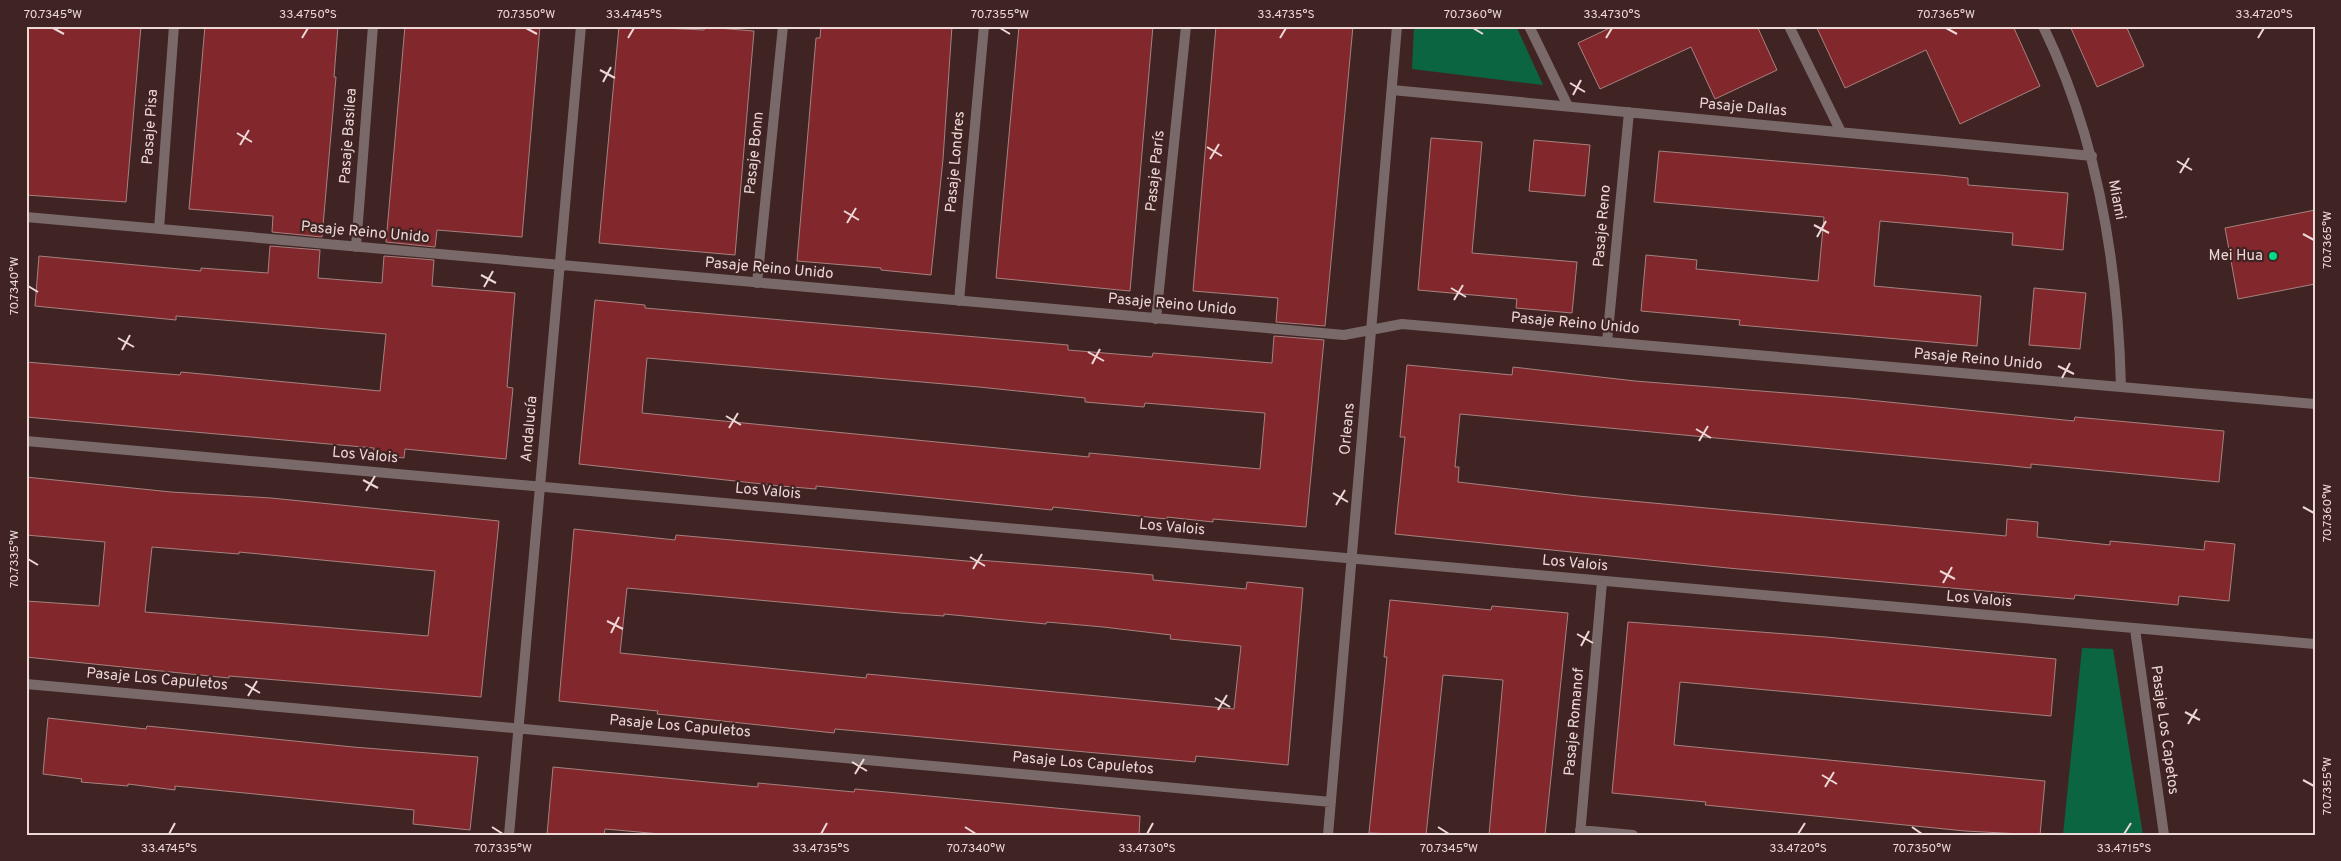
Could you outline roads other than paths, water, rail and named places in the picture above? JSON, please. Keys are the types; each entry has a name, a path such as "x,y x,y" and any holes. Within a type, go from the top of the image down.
{"street":[{"name":"Pasaje Pisa","path":"159,229 174,26"},
{"name":"Pasaje Basilea","path":"356,247 373,26"},
{"name":"Andalucía","path":"509,835 581,26"},
{"name":"Pasaje Bonn","path":"758,283 783,26"},
{"name":"Pasaje Londres","path":"959,301 984,26"},
{"name":"Pasaje París","path":"1156,319 1186,26"},
{"name":"Orleans","path":"1328,835 1397,26"},
{"path":"1529,26 1568,106"},
{"path":"1789,26 1841,132"},
{"name":"Miami","path":"2043,26 2072,95 2092,156 2113,264 2121,387"},
{"name":"Pasaje Dallas","path":"1392,90 2092,156"},
{"name":"Pasaje Reno","path":"1607,342 1629,112"},
{"name":"Pasaje Reino Unido","path":"26,217 1344,335 1402,324 2315,404"},
{"name":"Los Valois","path":"26,441 2315,644"},
{"name":"Pasaje Romanof","path":"1580,832 1602,582"},
{"name":"Pasaje Los Capetos","path":"2135,629 2164,835"},
{"name":"Pasaje Los Capuletos","path":"26,684 1330,802"},
{"path":"1580,832 1633,835"}],"place":[{"name":"Mei Hua","path":"2273,256"}]}
